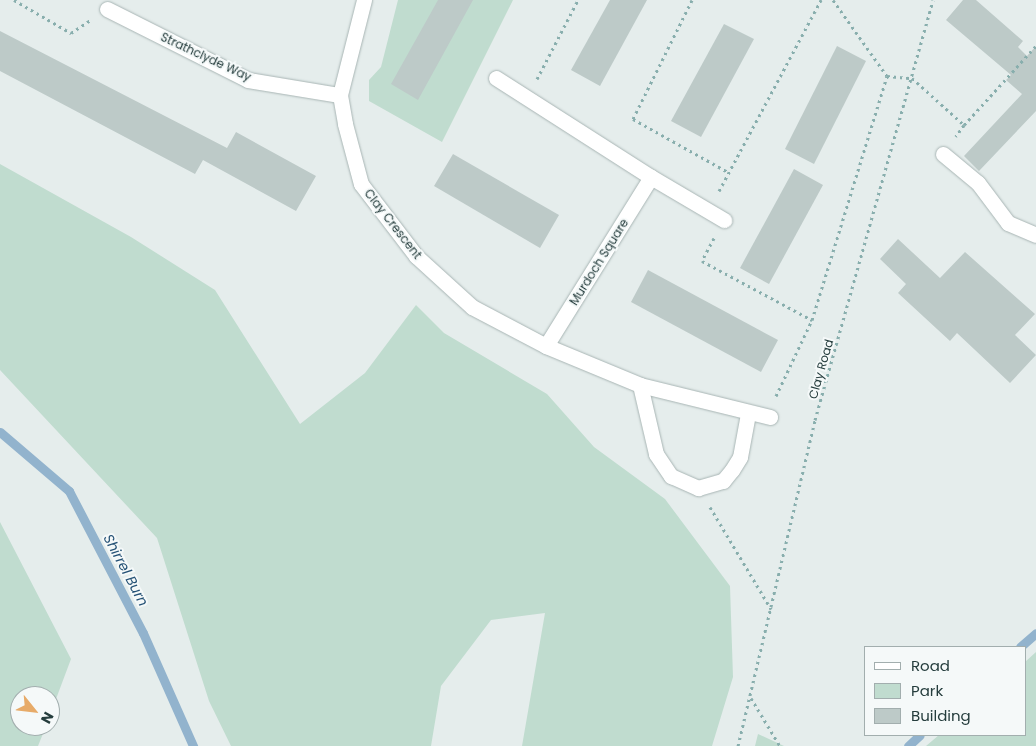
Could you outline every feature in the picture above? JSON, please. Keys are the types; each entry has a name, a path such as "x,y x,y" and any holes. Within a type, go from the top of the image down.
{"street":[{"name":"Clay Crescent","path":"364,0 340,95 361,184 416,256 472,307 546,346 640,386 748,414 770,417"},
{"name":"Strathclyde Way","path":"107,9 248,80 340,95"},
{"path":"496,78 651,177 724,220"},
{"path":"943,154 978,183 1008,223 1036,235"},
{"name":"Murdoch Square","path":"546,346 651,177"},
{"path":"640,386 656,454 671,476 698,488 723,482 732,470 740,457 748,414"}],"path":[{"path":"14,0 70,33 107,9"},
{"path":"527,97 578,0"},
{"path":"692,0 633,119 728,172"},
{"path":"709,211 728,172 822,0"},
{"path":"833,0 887,76"},
{"name":"Clay Road","path":"738,746 815,420 933,0"},
{"path":"943,154 964,125 1036,46"},
{"path":"887,76 912,78 964,125"},
{"path":"770,417 774,400 812,320 887,76"},
{"path":"724,220 702,261 812,320"},
{"path":"698,488 771,610"},
{"path":"751,697 780,746"}],"green space":[{"path":"398,0 513,0 442,142 369,101 369,80 381,67"},
{"path":"0,164 131,237 215,290 300,424 365,373 416,305 444,333 547,394 594,447 665,499 730,586 733,677 712,746 522,746 545,613 491,620 441,686 431,746 231,746 209,701 157,538 0,370"},
{"path":"0,522 71,659 60,688 60,686 10,686 10,736 42,736 38,746 0,746"},
{"path":"1036,652 1036,746 926,746 938,736 1026,736 1026,661"},
{"path":"758,734 784,746 755,746"}],"building":[{"path":"438,0 473,0 418,100 391,84"},
{"path":"610,0 647,0 600,86 571,70"},
{"path":"963,0 976,0 1023,41 1018,47 1027,56 1036,46 1036,111 979,171 964,156 1022,94 1006,80 1011,75 946,20"},
{"path":"724,24 754,39 701,137 671,121"},
{"path":"0,31 227,148 236,132 316,176 296,211 203,160 195,174 0,71"},
{"path":"837,46 866,61 814,164 785,149"},
{"path":"453,154 559,215 540,248 434,186"},
{"path":"794,169 823,185 769,284 740,268"},
{"path":"898,239 940,278 965,252 1035,314 1015,335 1036,355 1010,383 957,333 950,341 898,293 906,284 880,259"},
{"path":"648,270 778,340 761,372 631,302"}],"waterway":[{"name":"Shirrel Burn","path":"0,432 69,491 143,633 193,746"},
{"name":"Shirrel Burn","path":"1021,646 1036,633"},
{"name":"Shirrel Burn","path":"908,746 919,736"}]}
